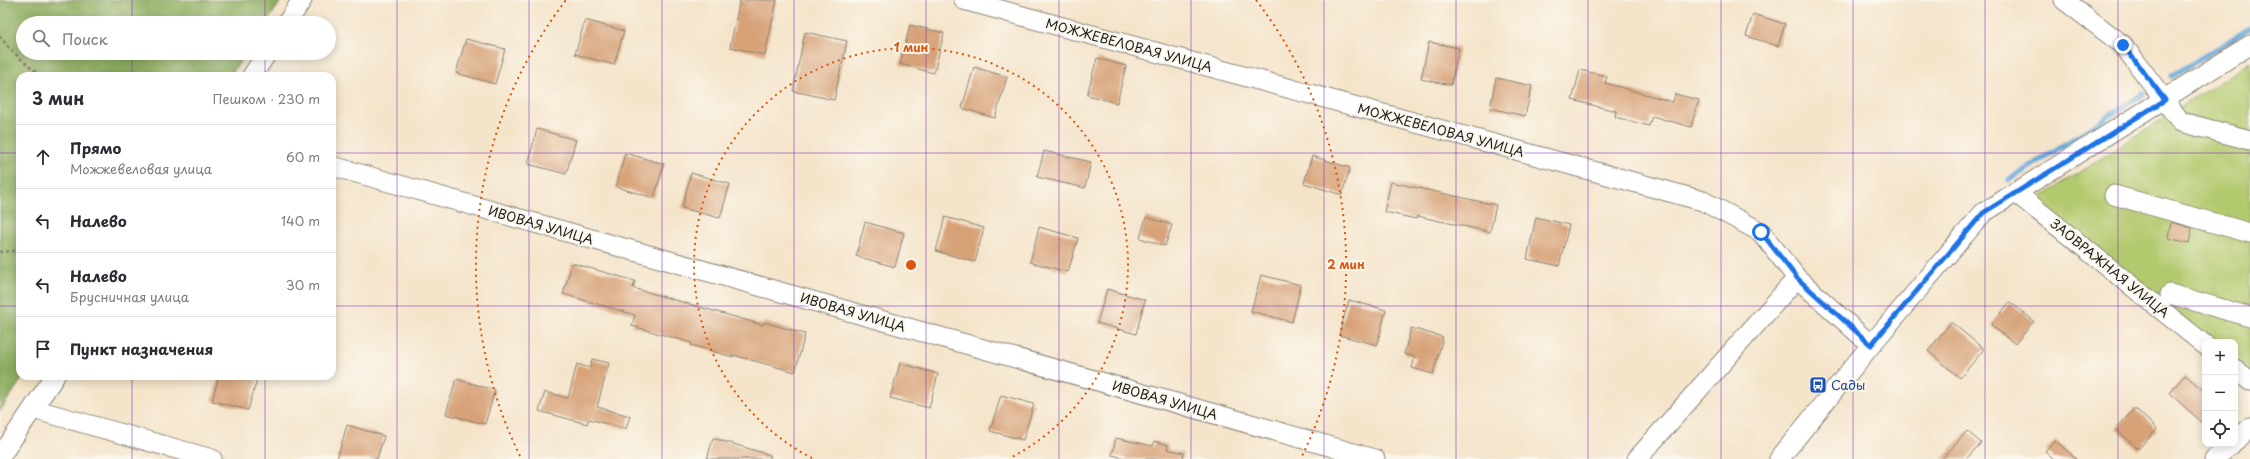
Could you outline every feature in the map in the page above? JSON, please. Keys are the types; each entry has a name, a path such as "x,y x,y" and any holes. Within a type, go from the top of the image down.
{"street":[{"path":"292,16 302,0"},
{"name":"МОЖЖЕВЕЛОВАЯ УЛИЦА","path":"964,0 1703,201 1761,232 1797,278 1871,345"},
{"path":"2064,0 2123,45 2181,122 2250,140"},
{"path":"1779,459 1871,345 1983,213 2014,192 2165,100 2250,45"},
{"path":"255,72 262,60"},
{"name":"ИВОВАЯ УЛИЦА","path":"336,167 1375,459"},
{"name":"ЗАОВРАЖНАЯ УЛИЦА","path":"2014,192 2202,343"},
{"path":"2114,195 2250,233"},
{"path":"1636,459 1797,278"},
{"path":"2170,294 2250,317"},
{"path":"2238,371 2250,381"},
{"path":"0,457 52,380"},
{"path":"33,409 212,459"},
{"path":"2238,438 2250,428"},
{"path":"2214,459 2228,447"}],"path":[{"path":"0,36 16,54"},
{"path":"22,60 36,72"},
{"path":"0,252 16,251"}],"green space":[{"path":"0,0 282,0 271,16 16,16 16,60 241,60 233,72 16,72 16,380 21,380 0,411"},
{"path":"2250,62 2250,374 2238,364 2238,339 2207,339 2035,201"}],"building":[{"path":"740,0 777,0 765,55 730,47"},
{"path":"1753,14 1785,24 1778,46 1746,36"},
{"path":"585,20 624,31 614,65 575,54"},
{"path":"910,25 944,33 934,73 900,64"},
{"path":"805,32 847,41 834,100 793,91"},
{"path":"466,39 505,49 495,84 456,73"},
{"path":"1429,42 1459,48 1451,85 1421,79"},
{"path":"1097,58 1126,66 1117,103 1087,95"},
{"path":"974,67 1007,77 995,118 962,108"},
{"path":"1580,70 1607,76 1605,83 1673,102 1675,94 1699,100 1691,127 1652,116 1649,126 1615,117 1616,111 1572,100"},
{"path":"1496,78 1532,86 1525,116 1490,108"},
{"path":"537,129 576,140 566,174 528,164"},
{"path":"1044,151 1091,162 1085,188 1037,177"},
{"path":"625,153 664,164 654,198 616,187"},
{"path":"1312,156 1350,168 1342,195 1304,183"},
{"path":"691,173 730,184 720,218 682,208"},
{"path":"1391,182 1496,205 1490,232 1417,216 1416,219 1384,212"},
{"path":"945,217 984,228 975,262 936,251"},
{"path":"1146,217 1172,225 1165,246 1140,238"},
{"path":"1536,217 1569,225 1559,266 1527,259"},
{"path":"865,222 904,233 895,267 856,256"},
{"path":"2171,222 2192,228 2189,243 2168,238"},
{"path":"1039,227 1078,238 1068,272 1030,262"},
{"path":"572,263 635,281 633,288 763,325 764,322 805,334 795,372 733,355 733,357 691,345 692,343 632,326 635,315 563,294"},
{"path":"1261,275 1301,285 1292,322 1251,311"},
{"path":"1107,289 1145,300 1136,334 1097,323"},
{"path":"1349,300 1386,310 1377,345 1339,335"},
{"path":"2010,302 2034,321 2015,344 1991,325"},
{"path":"1951,322 1984,349 1960,378 1928,351"},
{"path":"1411,328 1443,337 1433,374 1412,368 1415,357 1404,354"},
{"path":"592,359 609,363 597,407 630,416 626,429 589,419 587,424 539,411 545,392 568,398 577,364 590,368"},
{"path":"900,363 938,374 929,408 890,398"},
{"path":"2185,375 2202,389 2202,422 2169,393"},
{"path":"456,379 495,390 485,424 446,414"},
{"path":"218,380 257,380 248,410 212,401"},
{"path":"1001,395 1034,404 1023,440 990,431"},
{"path":"2135,408 2157,429 2138,449 2116,429"},
{"path":"347,425 384,436 377,459 337,459"},
{"path":"1967,431 1981,443 1966,459 1942,459"},
{"path":"713,438 770,455 770,459 707,459"},
{"path":"1116,438 1153,446 1154,441 1168,445 1167,449 1184,453 1183,459 1128,459 1112,455"},
{"path":"2055,440 2076,459 2054,459 2045,451"}],"waterway":[{"path":"2172,76 2250,28"},
{"path":"2009,180 2143,94"}],"place":[{"name":"Сады","path":"1818,385"}],"route":[{"path":"1761,232 1797,278 1871,345 1983,213 2014,192 2165,100 2123,45"}]}
